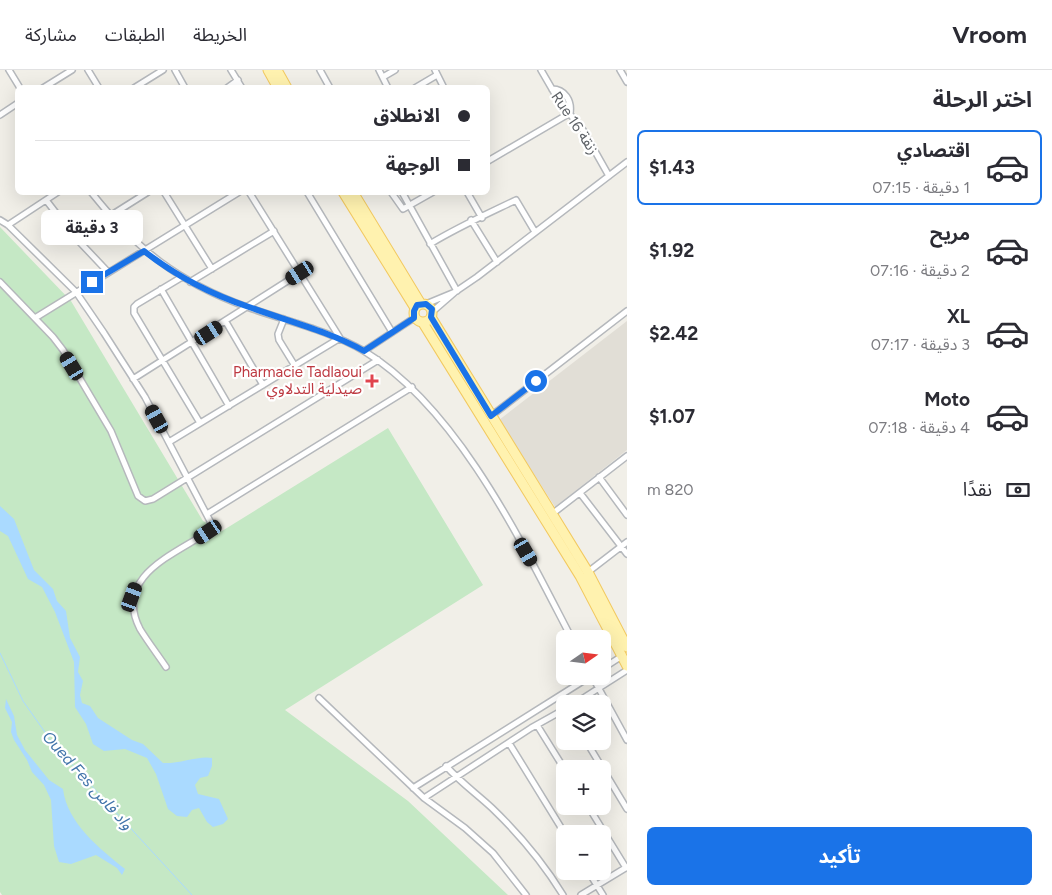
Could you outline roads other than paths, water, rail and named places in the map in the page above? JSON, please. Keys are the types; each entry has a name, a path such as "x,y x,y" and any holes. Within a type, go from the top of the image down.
{"main road":[{"path":"268,70 276,85"},
{"path":"277,70 285,85"},
{"path":"346,195 429,317 552,514 588,572 627,647"},
{"path":"355,195 420,305"},
{"path":"420,305 414,318 429,317"},
{"path":"429,317 567,554 627,666"}],"street":[{"path":"10,70 18,85"},
{"path":"48,85 72,70"},
{"path":"88,70 97,85"},
{"path":"139,85 163,70"},
{"path":"175,70 183,85"},
{"path":"231,70 240,85"},
{"path":"320,70 328,85"},
{"path":"379,70 387,85"},
{"path":"383,77 396,70"},
{"name":"Rue 16 زنقة","path":"541,70 552,89 583,130 609,176"},
{"path":"620,70 627,82"},
{"path":"419,85 436,72 442,85"},
{"path":"231,85 238,80"},
{"path":"0,116 15,106"},
{"path":"490,160 570,113"},
{"path":"429,317 456,291 497,262 627,162"},
{"path":"8,225 54,195"},
{"path":"93,195 110,216 144,251 190,282 248,307 340,338 378,360 412,387 430,405 474,466 535,568 567,630"},
{"path":"110,216 143,195"},
{"path":"166,195 212,269"},
{"path":"35,318 234,195"},
{"path":"251,195 340,338"},
{"path":"309,195 392,332"},
{"path":"393,195 400,208 403,209 428,195"},
{"path":"404,195 456,291"},
{"path":"469,195 482,218"},
{"path":"46,200 73,235 108,272"},
{"path":"430,244 471,220 482,218 516,200 535,232"},
{"path":"0,220 8,225 76,292 133,379 207,514 211,528 154,566 143,576 132,597 140,629 166,667"},
{"path":"471,220 497,262"},
{"path":"190,282 274,231"},
{"path":"133,379 192,344 300,273"},
{"path":"182,277 138,304 134,313 200,424"},
{"path":"0,282 53,337 97,404 111,431 138,496 145,501 150,500 187,478 378,360"},
{"path":"161,289 229,406"},
{"path":"420,305 456,291"},
{"path":"491,416 627,311"},
{"path":"364,351 414,318"},
{"path":"284,319 278,334 279,340 295,366"},
{"path":"226,322 264,385"},
{"path":"169,442 340,338"},
{"path":"207,514 412,387"},
{"path":"552,514 627,456"},
{"path":"599,477 627,515"},
{"path":"580,493 627,554"},
{"path":"588,572 627,542"},
{"path":"611,663 622,656"},
{"path":"588,695 627,670"},
{"path":"413,788 576,685"},
{"path":"596,685 627,740"},
{"path":"319,698 424,798 465,828 493,853 526,895"},
{"path":"424,798 556,714"},
{"path":"537,725 559,760"},
{"path":"509,743 559,825"},
{"path":"592,750 627,808"},
{"path":"446,766 513,830 564,895"},
{"path":"581,895 626,868 594,815"},
{"path":"594,880 603,895"}],"water":[{"path":"0,506 14,519 34,570 53,589 57,601 66,611 70,638 80,657 78,672 83,681 80,695 82,703 90,706 98,718 132,740 143,744 163,763 207,757 212,758 212,766 208,776 200,778 195,785 198,794 219,799 228,819 223,824 213,827 207,822 199,808 192,810 187,817 177,816 168,809 156,774 147,758 125,749 104,751 93,744 86,724 75,707 74,662 55,612 42,587 28,579 8,536 0,531"},
{"path":"6,699 14,716 17,735 25,750 49,780 63,789 71,813 78,824 95,844 125,869 122,875 117,868 96,855 71,864 59,862 54,846 51,800 44,785 32,772 27,760 14,740 11,732 12,722 5,708"}],"waterway":[{"name":"Oued Fes واد فاس","path":"0,653 23,701 54,745 192,895"}],"place":[{"name":"Pharmacie Tadlaoui صيدلية التدلاوي","path":"372,381"}]}
